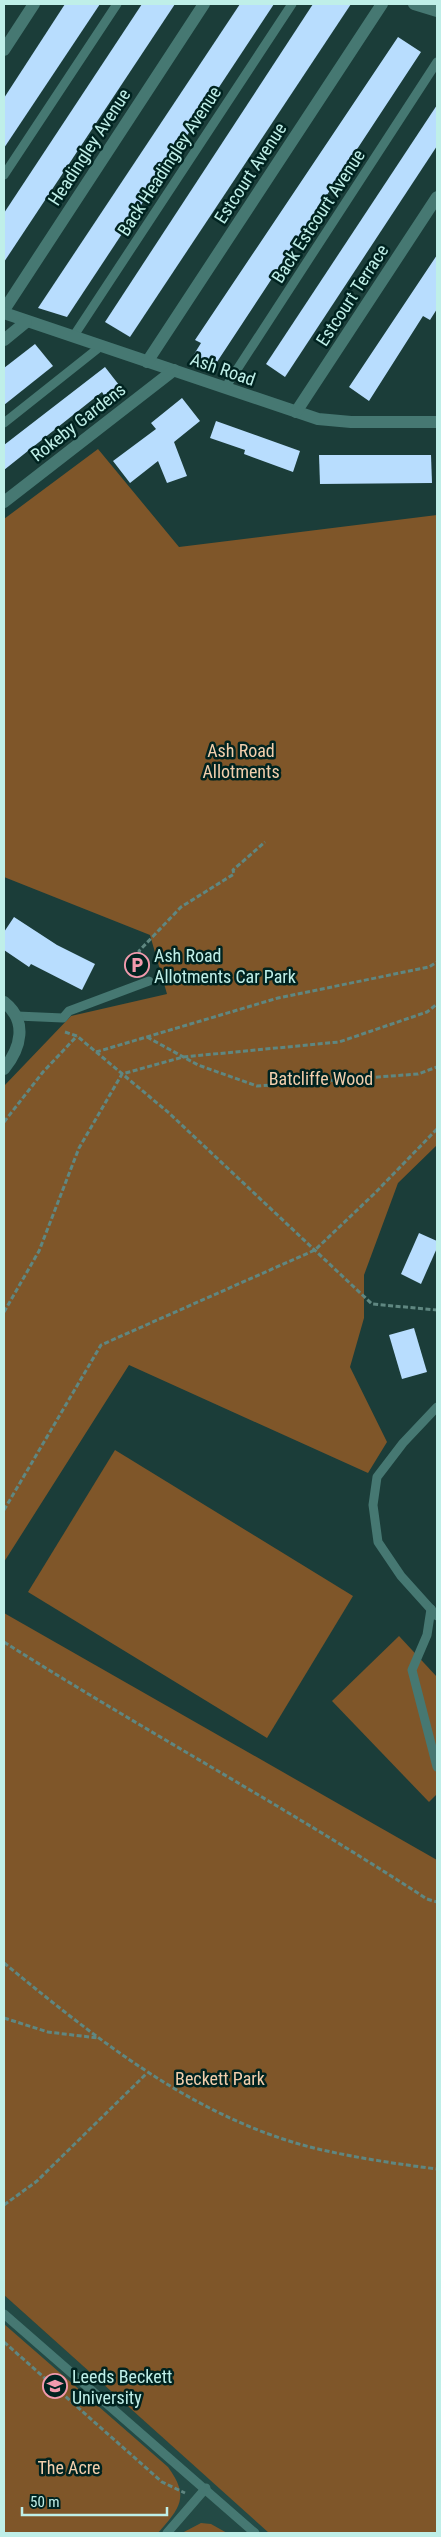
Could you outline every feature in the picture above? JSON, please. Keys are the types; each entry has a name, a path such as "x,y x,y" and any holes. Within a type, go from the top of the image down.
{"street":[{"path":"4,50 34,4"},
{"name":"Headingley Avenue","path":"4,311 204,4"},
{"name":"Estcourt Avenue","path":"147,362 382,4"},
{"path":"414,4 437,11"},
{"name":"Estcourt Terrace","path":"296,412 437,197"},
{"name":"Ash Road","path":"4,311 26,322 318,419 351,422 437,422"},
{"path":"4,340 26,322"},
{"name":"Rokeby Gardens","path":"4,502 174,370"},
{"path":"4,1002 17,1016 20,1037 12,1058 4,1069"}],"lane":[{"path":"4,174 117,4"},
{"name":"Back Headingley Avenue","path":"73,337 292,4"},
{"name":"Back Estcourt Avenue","path":"225,388 437,62"},
{"path":"4,423 101,346"},
{"path":"17,1016 63,1018 69,1011 149,981"},
{"path":"437,1406 403,1443 377,1476 373,1505 378,1542 401,1576 437,1616"},
{"path":"431,1609 427,1635 412,1670 437,1767"},
{"path":"4,2314 206,2488 255,2533"},
{"path":"166,2533 206,2488"}],"path":[{"path":"149,981 139,950 181,907 234,874 232,870 265,842"},
{"path":"95,1052 278,998 429,968 437,962"},
{"path":"4,1312 39,1251 79,1148 122,1074 183,1057 339,1042 427,1012 437,1004"},
{"path":"60,1031 77,1036 169,1113 372,1304 437,1310"},
{"path":"4,1122 43,1072 77,1036"},
{"path":"146,1037 198,1065 256,1086 418,1074 437,1067"},
{"path":"4,1510 101,1345 315,1250 374,1194 437,1129"},
{"path":"4,1642 88,1696 349,1848 427,1899 437,1902"},
{"path":"4,1963 98,2038 147,2073 175,2090 264,2132 316,2149 385,2162 437,2168"},
{"path":"4,2018 48,2032 98,2038"},
{"path":"4,2205 37,2181 147,2073"},
{"path":"4,2342 162,2482 197,2498"}],"shaded area":[{"name":"The Acre","path":"4,2295 207,2477 303,2533 4,2533"}],"green space":[{"path":"98,449 179,547 437,515 437,1145 398,1183 364,1275 364,1318 350,1367 387,1442 368,1473 129,1365 4,1562 4,1086 71,1016 167,994 150,935 4,877 4,519"},
{"path":"115,1450 353,1596 267,1738 28,1592"},
{"name":"Beckett Park","path":"4,1613 437,1860 437,2533 269,2533 4,2295"},
{"path":"399,1636 437,1677 437,1794 429,1802 332,1701"},
{"name":"The Acre","path":"4,2324 168,2467 179,2486 180,2502 177,2509 158,2533 4,2533"},
{"path":"201,2523 211,2524 227,2533 182,2533"}],"building":[{"path":"65,4 100,4 4,148 4,98"},
{"path":"142,4 175,4 4,262 4,213"},
{"path":"240,4 274,4 67,317 38,308"},
{"path":"313,4 351,4 130,337 105,322"},
{"path":"398,37 421,52 215,365 193,356 201,343 195,340"},
{"path":"437,105 437,146 285,377 266,364"},
{"path":"437,255 437,309 430,320 423,316 369,401 349,387"},
{"path":"35,344 53,366 4,405 4,368"},
{"path":"105,367 119,385 105,397 102,392 4,470 4,445"},
{"path":"182,398 200,421 174,442 187,476 167,483 158,461 130,483 113,461 156,429 151,423"},
{"path":"216,421 300,451 293,472 244,454 245,450 210,438"},
{"path":"319,455 431,455 432,483 320,484"},
{"path":"14,917 57,945 95,964 82,990 31,964 29,967 4,950 4,932"},
{"path":"419,1233 437,1241 437,1248 421,1284 401,1274"},
{"path":"414,1328 427,1372 402,1379 389,1335"}],"place":[{"name":"Ash Road Allotments Car Park","path":"137,965"},
{"name":"Leeds Beckett University","path":"55,2386"}],"park label":[{"name":"Ash Road Allotments","path":"241,760"},
{"name":"Batcliffe Wood","path":"321,1078"}]}
